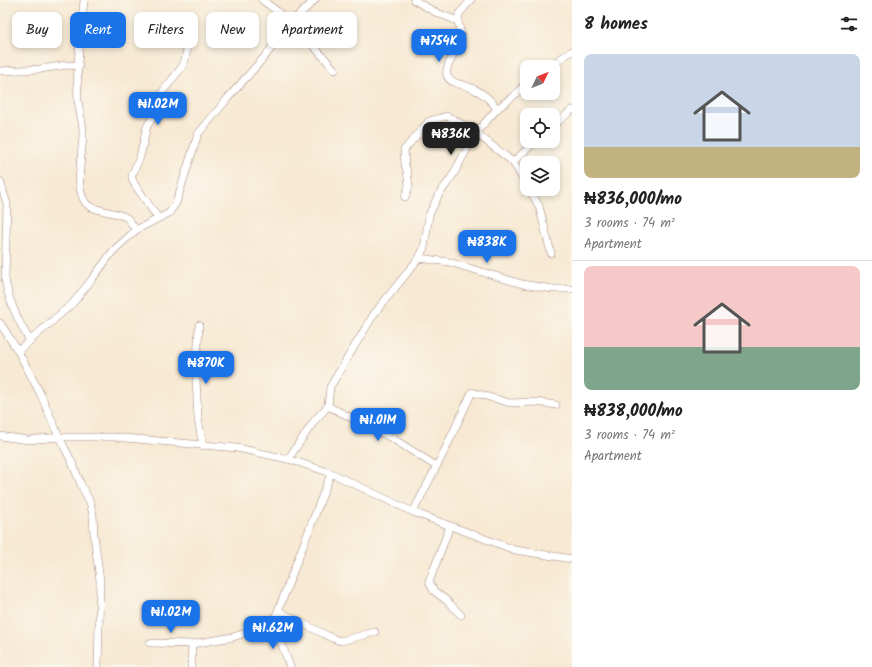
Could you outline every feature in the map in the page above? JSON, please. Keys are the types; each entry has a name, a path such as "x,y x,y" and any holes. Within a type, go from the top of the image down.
{"street":[{"path":"84,0 78,99 83,133 80,165 82,196 87,205 127,218 136,230"},
{"path":"262,0 278,12"},
{"path":"302,12 315,0"},
{"path":"414,0 437,13 458,20"},
{"path":"471,0 459,14 458,20 461,34 455,53 446,73 448,78 453,83 480,91 492,100 498,109"},
{"path":"158,218 135,185 132,180 132,175 140,157 147,126 152,119 163,91 185,60 187,48"},
{"path":"18,351 72,303 113,251 136,230 169,213 176,203 198,134 271,48"},
{"path":"315,48 335,70"},
{"path":"558,60 572,51"},
{"path":"0,71 40,69 67,65 79,66"},
{"path":"288,459 315,420 328,406 330,387 374,314 419,258 424,248 429,215 438,196 453,175 478,134 498,109 520,90"},
{"path":"560,120 572,110"},
{"path":"405,197 409,186 404,150 429,121 447,116 478,134 513,162 520,174"},
{"path":"513,162 528,148"},
{"path":"0,182 7,204 6,289 18,321 30,341"},
{"path":"533,196 539,206 551,253"},
{"path":"419,258 449,262 522,284 553,289 572,289"},
{"path":"199,325 196,385 198,419 203,446"},
{"path":"1,328 18,351 41,395 90,502 93,515 100,581 98,667"},
{"path":"412,512 444,452 472,392 510,403 536,402 556,405"},
{"path":"328,406 395,440 436,466"},
{"path":"0,436 28,440 59,437 114,437 237,448 288,459 331,473 412,512 515,550 572,559"},
{"path":"150,643 192,644 233,637 271,625 278,611 331,473"},
{"path":"450,526 429,582 434,590 461,615"},
{"path":"278,611 341,641 375,632"},
{"path":"271,625 290,667"},
{"path":"191,667 192,644"}]}
